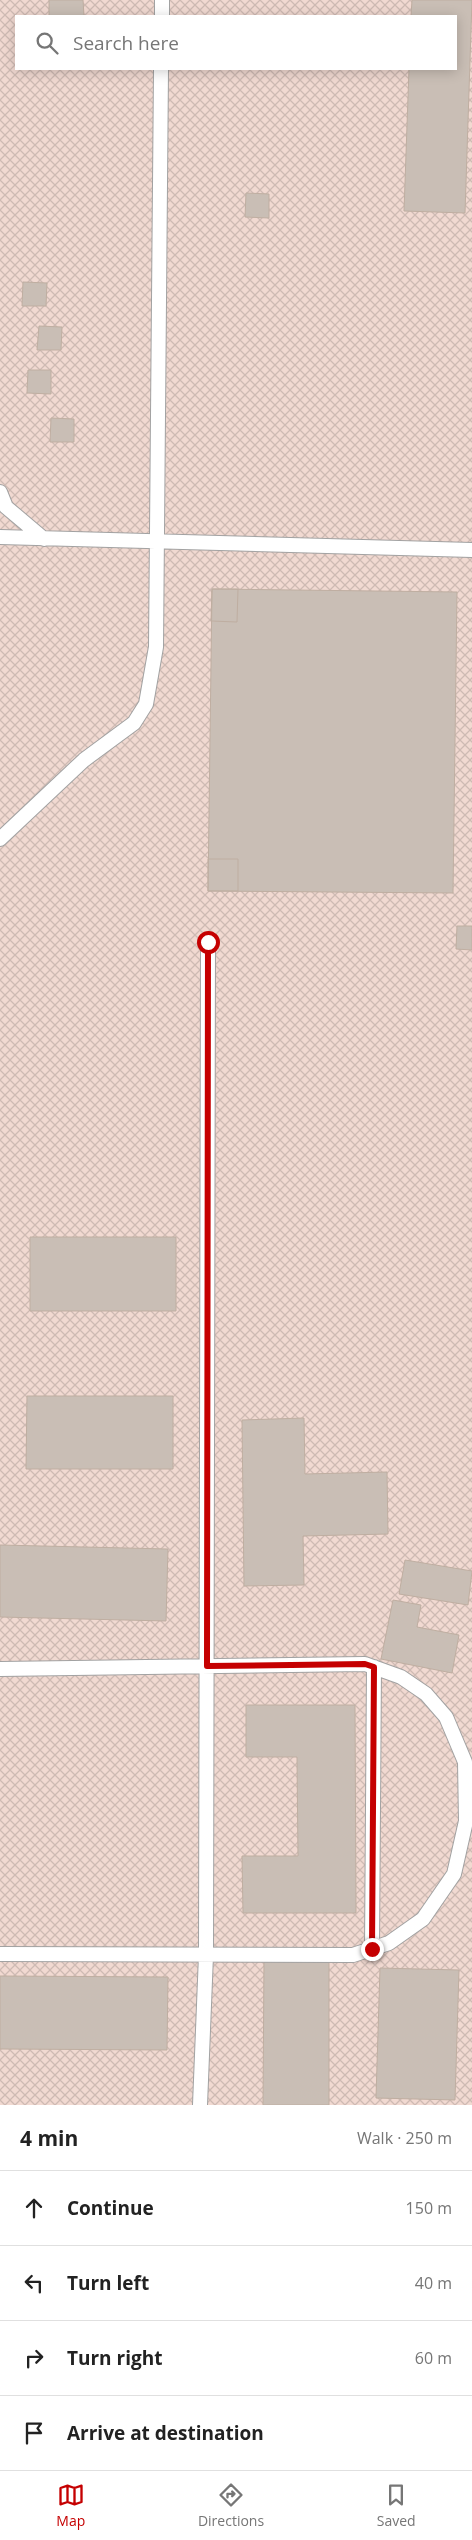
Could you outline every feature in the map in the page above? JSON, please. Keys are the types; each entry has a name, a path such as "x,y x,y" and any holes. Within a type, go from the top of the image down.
{"lane":[{"path":"162,0 162,15"},
{"path":"0,839 84,760 134,722 146,704 156,647 161,70"},
{"path":"0,492 6,506 44,539"},
{"path":"0,537 157,543 472,550"},
{"path":"200,2105 206,1955 208,942"},
{"path":"0,1669 365,1664 401,1677 426,1694 446,1717 465,1762 466,1820 454,1874 423,1919 389,1943 354,1955 0,1954"},
{"path":"372,1949 374,1667"}],"shaded area":[{"path":"0,0 472,0 472,2105 0,2105"}],"building":[{"path":"49,0 83,0 84,15 49,15"},
{"path":"412,0 472,0 465,213 404,211 409,70 457,70 457,15 411,15"},
{"path":"246,193 269,194 269,218 245,217"},
{"path":"23,282 47,283 46,306 22,306"},
{"path":"39,326 62,327 61,350 37,350"},
{"path":"28,370 51,370 51,394 27,393"},
{"path":"51,418 74,419 74,442 50,442"},
{"path":"212,589 457,592 453,893 208,891"},
{"path":"212,589 238,589 237,622 211,621"},
{"path":"208,859 238,859 238,891 208,891"},
{"path":"457,926 472,926 472,950 456,949"},
{"path":"30,1237 176,1237 176,1311 30,1311"},
{"path":"27,1396 173,1396 173,1469 26,1469"},
{"path":"304,1418 305,1474 387,1472 388,1534 303,1536 304,1585 244,1586 242,1420"},
{"path":"0,1545 168,1549 166,1621 0,1617"},
{"path":"405,1560 472,1571 468,1605 399,1594"},
{"path":"393,1600 421,1605 417,1627 459,1635 452,1673 381,1659"},
{"path":"246,1705 355,1705 356,1913 243,1913 242,1856 298,1856 297,1757 246,1757"},
{"path":"264,1959 329,1959 329,2105 263,2105"},
{"path":"380,1968 459,1970 455,2100 376,2098"},
{"path":"0,1976 168,1977 167,2050 0,2049"}],"route":[{"path":"208,942 207,1666 365,1664 374,1667 372,1949"}]}
